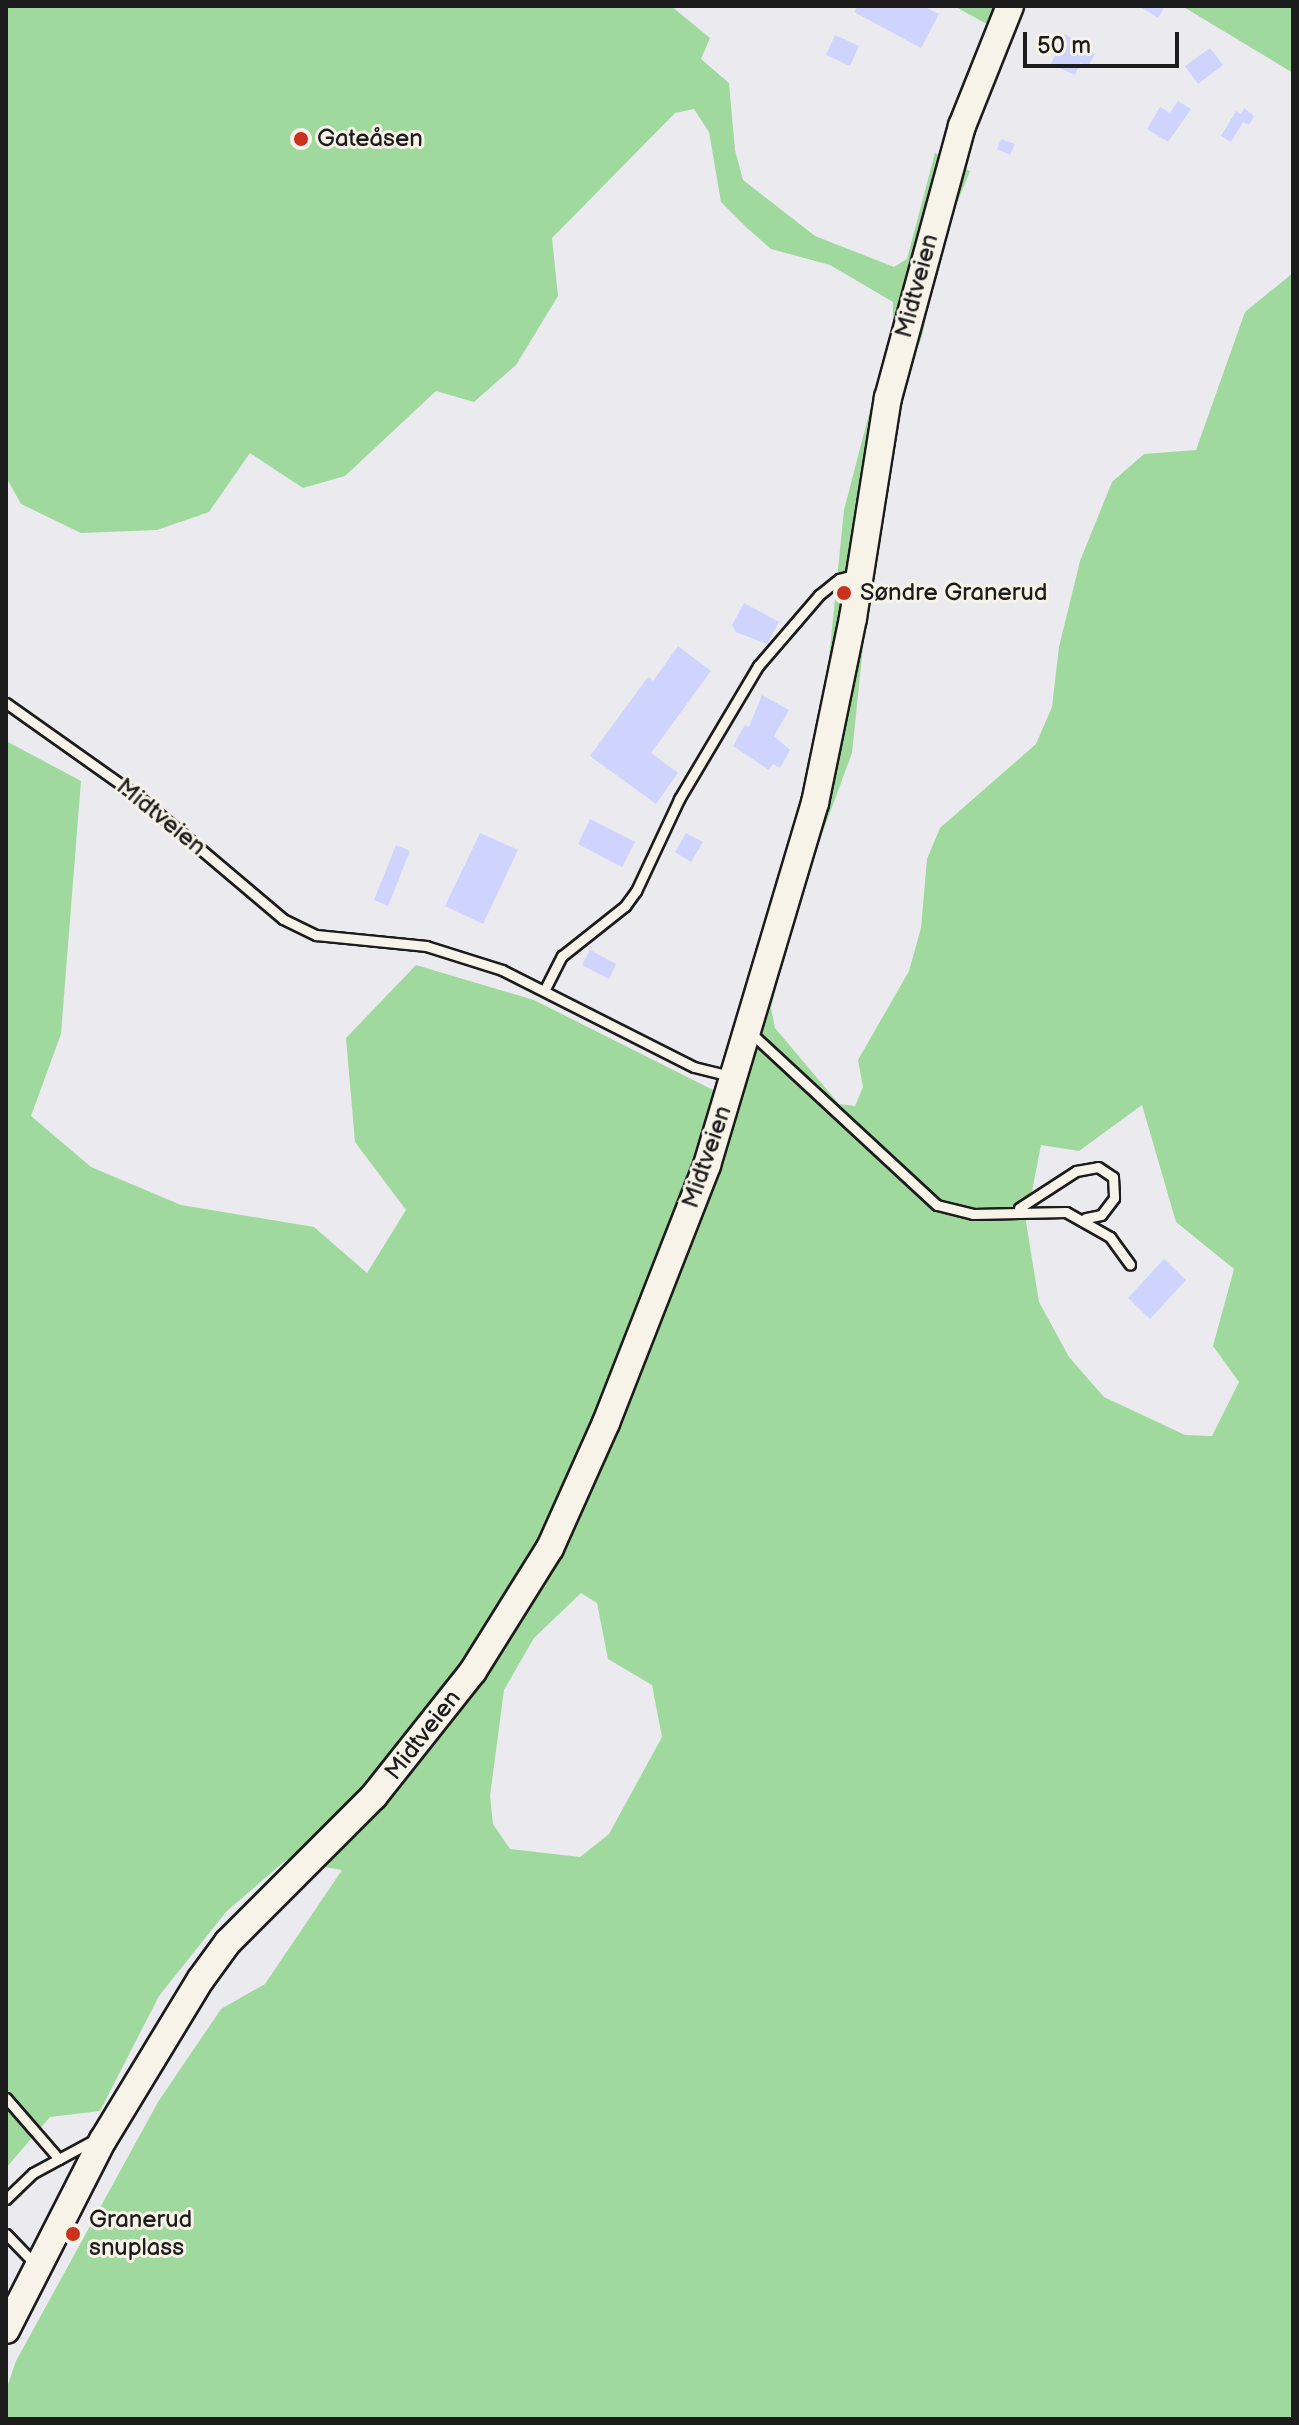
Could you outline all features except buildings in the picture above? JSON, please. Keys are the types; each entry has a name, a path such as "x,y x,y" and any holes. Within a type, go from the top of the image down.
{"main road":[{"name":"Midtveien","path":"6,2330 36,2265 154,2052 228,1942 374,1796 428,1732 525,1593 606,1423 707,1165 815,803 860,575 888,398 962,126 1010,6"}],"lane":[{"path":"546,987 562,956 625,906 636,891 679,799 758,666 819,595 839,579 860,575"},
{"name":"Midtveien","path":"6,703 140,798 283,919 316,935 426,946 546,987 694,1067 734,1076"},
{"path":"748,1032 930,1201 973,1214 1017,1210 1066,1212 1085,1218 1110,1237 1130,1265"},
{"path":"1017,1210 1076,1171 1098,1167 1113,1177 1114,1198 1101,1215 1085,1218"},
{"path":"6,2098 59,2159"},
{"path":"6,2199 15,2186 59,2159 103,2140"},
{"path":"6,2234 36,2265"}],"green space":[{"path":"6,6 671,6 710,38 701,59 729,83 735,150 743,180 815,236 894,267 907,259 935,153 970,171 941,243 922,337 908,369 871,570 852,753 801,891 771,1008 775,1028 839,1104 855,1106 863,1087 858,1060 909,971 921,928 927,859 940,828 1036,744 1052,707 1059,647 1080,561 1112,482 1144,454 1196,450 1245,312 1293,273 1293,2419 6,2419 6,2390 16,2361 158,2102 221,2009 265,1984 342,1870 286,1860 226,1912 159,1996 100,2111 50,2117 6,2168 6,741 81,781 61,1034 31,1116 91,1167 181,1205 314,1227 367,1273 406,1210 355,1142 346,1038 416,965 534,1000 715,1091 740,1024 822,728 844,510 893,322 893,302 830,265 771,249 746,227 721,202 709,132 694,109 675,113 552,238 558,296 516,365 474,402 436,391 345,476 303,488 250,453 209,512 157,530 81,533 21,504 6,477","holes":["1142,1105 1176,1222 1234,1269 1213,1346 1239,1382 1212,1436 1185,1435 1104,1397 1069,1357 1039,1302 1026,1222 1041,1145 1079,1151","581,1593 597,1603 608,1659 652,1685 662,1737 609,1834 580,1857 510,1849 493,1824 490,1796 504,1690 534,1638"]},
{"path":"954,6 1012,6 1001,31 1016,40"},
{"path":"1182,6 1293,6 1293,73"}],"place":[{"name":"Gateåsen","path":"301,139"},
{"name":"Søndre Granerud","path":"844,593"},
{"name":"Granerud snuplass","path":"73,2234"}]}
